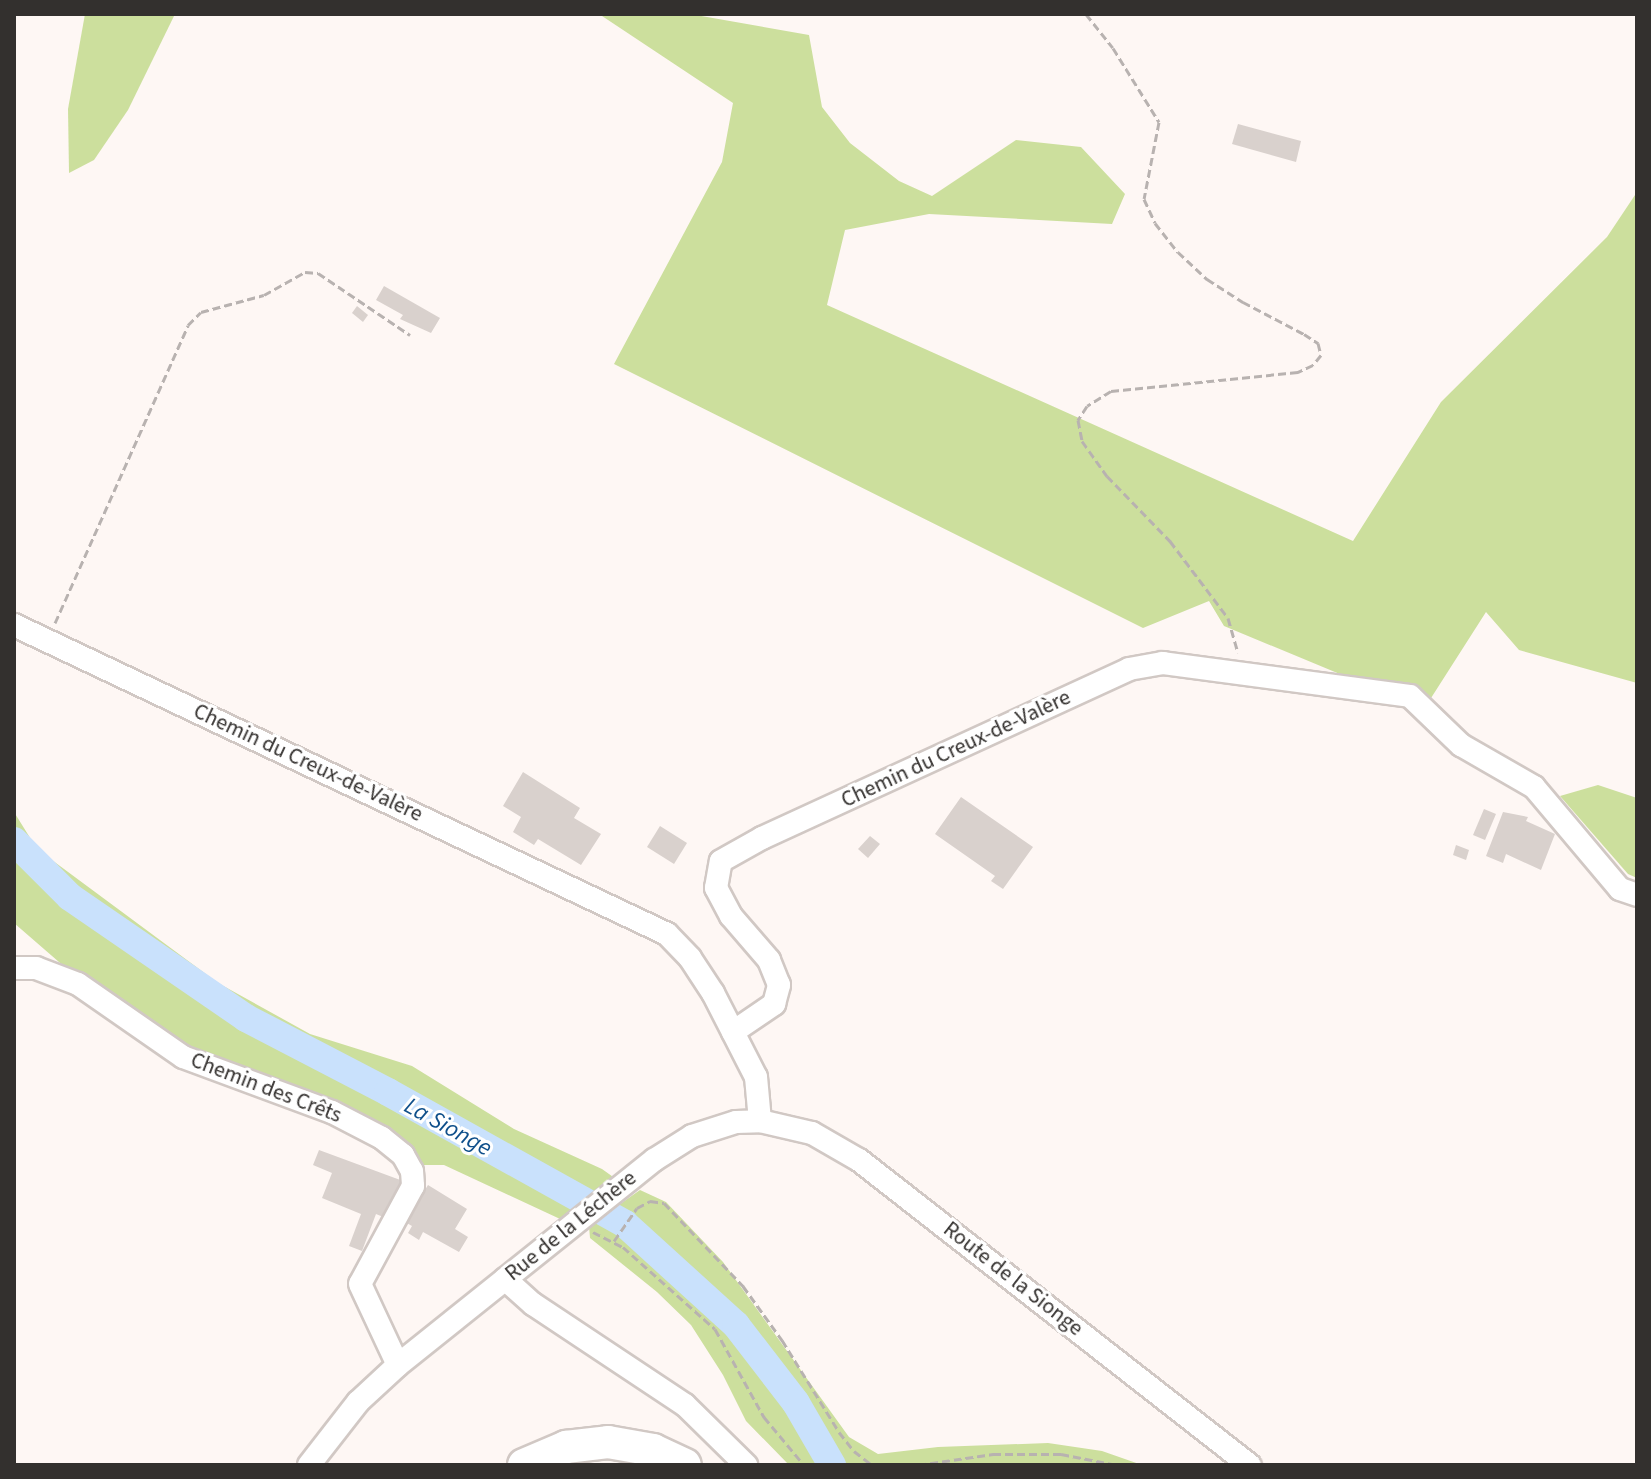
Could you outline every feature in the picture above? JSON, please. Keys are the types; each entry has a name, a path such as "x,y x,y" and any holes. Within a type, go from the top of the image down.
{"highway":[{"path":"524,1465 566,1447 608,1442 653,1450 685,1465"},
{"path":"554,1465 586,1457 608,1456 654,1465"}],"street":[{"name":"Chemin du Creux-de-Valère","path":"14,625 667,934 690,958 756,1077 760,1121"},
{"name":"Chemin du Creux-de-Valère","path":"733,1032 774,1004 779,985 769,960 731,916 716,888 721,861 762,838 1129,669 1163,663 1410,696 1461,745 1534,787 1620,889 1637,895"},
{"name":"Chemin des Crêts","path":"14,968 36,968 78,984 183,1057 357,1124 403,1155 412,1171 413,1186 360,1284 398,1365"},
{"name":"Rue de la Léchère","path":"309,1465 358,1402 398,1365 623,1184 692,1136 736,1122 760,1121"},
{"name":"Route de la Sionge","path":"760,1121 812,1133 859,1160 1250,1465"},
{"path":"505,1279 533,1304 685,1405 746,1465"}],"path":[{"path":"1086,14 1113,48 1159,122 1144,199 1155,223 1178,252 1207,279 1318,343 1321,355 1313,365 1298,372 1111,391 1087,406 1078,420 1082,441 1107,476 1170,541 1228,618 1247,675"},
{"path":"47,641 188,325 201,312 264,295 305,272 318,273 410,335"},
{"path":"614,1241 637,1208 650,1201 664,1203 743,1286 790,1352 839,1432 854,1451 872,1465"},
{"path":"573,1225 614,1241 715,1329 764,1417 804,1465"},
{"path":"918,1465 993,1454 1061,1454 1117,1465"}],"green space":[{"path":"85,14 175,14 128,110 94,160 69,173 68,109"},
{"path":"599,14 690,14 809,35 822,107 850,143 899,181 932,196 1016,140 1081,147 1125,194 1112,224 929,214 845,230 827,305 1353,541 1441,402 1607,237 1637,192 1637,683 1519,650 1486,612 1424,709 1224,626 1209,601 1143,628 614,364 722,162 733,103"},
{"path":"1598,785 1637,798 1637,878 1628,874 1560,796"},
{"path":"14,812 37,849 218,983 310,1034 412,1066 514,1129 602,1169 623,1184 573,1225 444,1165 410,1165 403,1155 201,1064 97,995 14,923"},
{"path":"640,1190 666,1202 723,1262 849,1437 878,1454 938,1447 1048,1443 1102,1451 1142,1465 789,1465 746,1421 723,1375 691,1325 657,1292 590,1238 589,1226"}],"building":[{"path":"1238,124 1301,141 1296,162 1232,144"},
{"path":"384,286 440,318 431,333 400,319 403,315 376,300"},
{"path":"357,306 368,315 363,322 352,313"},
{"path":"523,772 580,808 574,818 601,834 581,865 538,839 534,845 513,832 521,817 503,806"},
{"path":"961,797 1033,847 1003,889 991,881 995,876 935,834"},
{"path":"1484,809 1496,814 1485,840 1473,835"},
{"path":"1503,812 1528,817 1526,821 1555,834 1541,870 1506,854 1503,863 1486,856"},
{"path":"660,826 687,843 674,864 647,847"},
{"path":"870,836 880,844 868,858 858,849"},
{"path":"1456,845 1469,850 1466,860 1453,855"},
{"path":"319,1150 403,1181 388,1219 376,1214 362,1251 349,1246 361,1214 322,1198 332,1173 313,1165"},
{"path":"428,1185 467,1209 455,1229 468,1237 459,1252 423,1232 419,1240 408,1233 412,1226 405,1222"}],"waterway":[{"name":"La Sionge","path":"14,841 70,897 246,1018 388,1092 625,1224 736,1325 796,1403 832,1465"}]}
